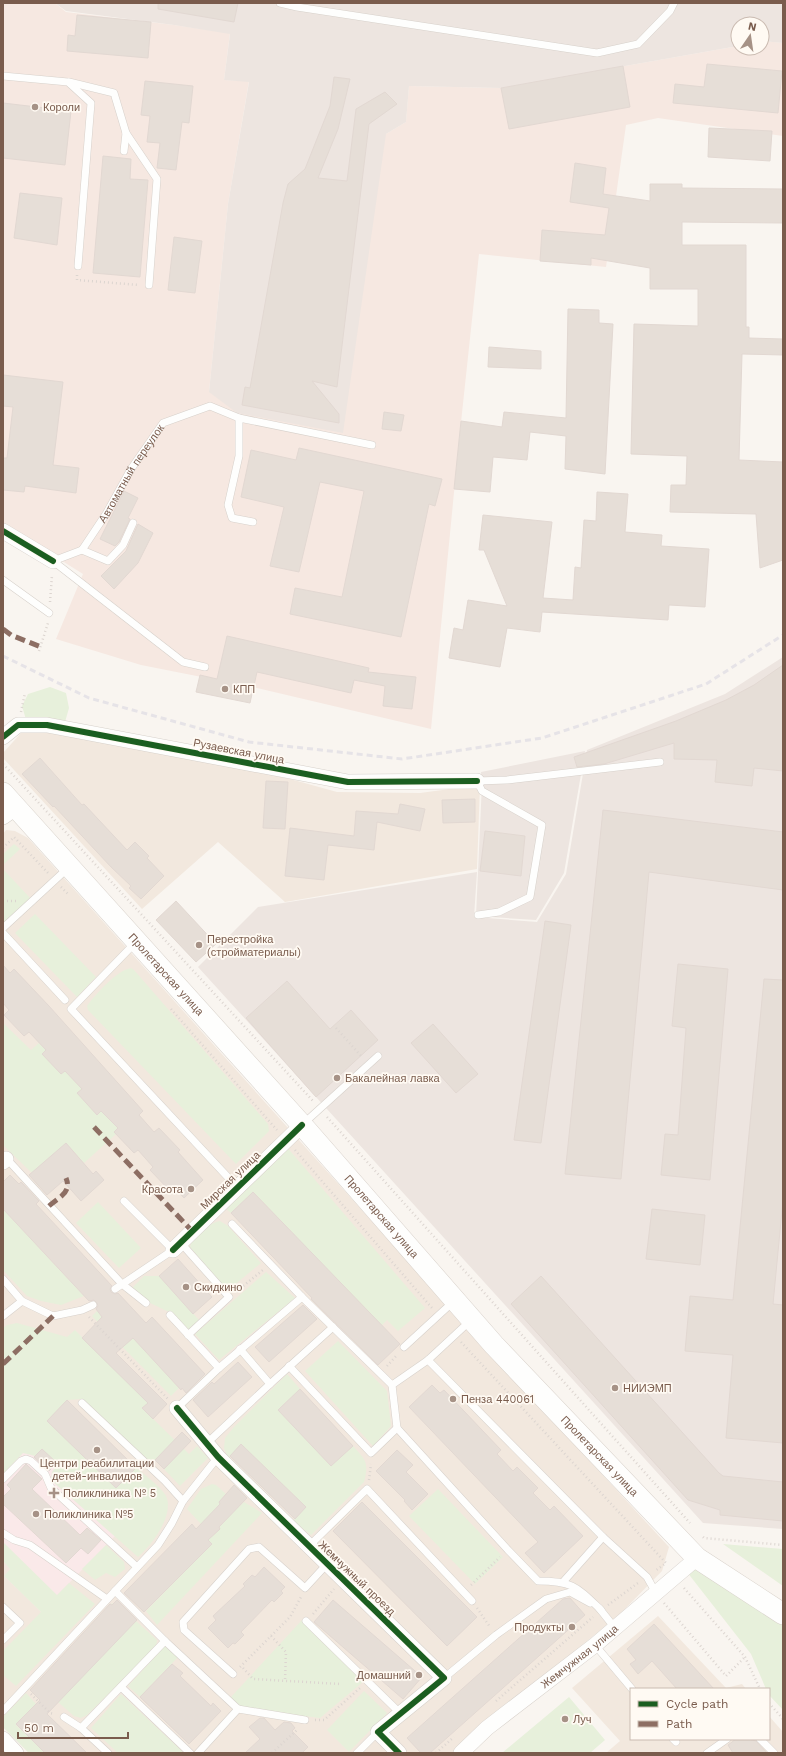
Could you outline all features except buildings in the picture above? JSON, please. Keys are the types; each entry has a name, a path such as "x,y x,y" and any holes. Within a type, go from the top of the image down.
{"main road":[{"name":"Пролетарская улица","path":"8,806 62,873 137,941 302,1125 494,1345 696,1558 783,1614"}],"street":[{"path":"3,532 54,561"},
{"name":"Рузаевская улица","path":"3,737 18,725 47,725 348,782 477,781"},
{"name":"Мирская улица","path":"176,1246 302,1125"},
{"name":"Жемчужный проезд","path":"177,1408 218,1457 444,1678"},
{"name":"Жемчужная улица","path":"461,1753 487,1728 615,1628 696,1558"},
{"path":"399,1753 378,1732 444,1678"},
{"path":"3,1739 16,1753"}],"lane":[{"path":"280,3 297,7 597,53 638,44 670,11 674,3"},
{"path":"3,76 68,82 114,93 126,133 157,179 149,285"},
{"path":"68,82 91,103 78,266"},
{"path":"124,151 126,133"},
{"name":"Автоматный переулок","path":"82,550 106,514 131,469 163,423 210,406 239,418 372,445"},
{"path":"239,418 239,456 228,505 232,518 253,522"},
{"path":"54,561 82,550 108,561 123,545 133,523"},
{"path":"54,561 183,662 205,667"},
{"path":"3,580 49,613"},
{"path":"478,915 499,912 530,898 542,825 482,791 477,781 507,780 660,762"},
{"path":"3,928 62,873"},
{"path":"3,933 65,1000"},
{"path":"137,941 71,1009 237,1187"},
{"path":"302,1125 378,1056"},
{"path":"4,1159 122,1284 146,1303"},
{"path":"124,1201 176,1246 229,1297 188,1335"},
{"path":"232,1224 302,1297 392,1385 398,1428 508,1550 538,1581 563,1582 577,1587 601,1610 615,1628"},
{"path":"115,1289 176,1246"},
{"path":"3,1279 22,1300 53,1316 82,1310 92,1305"},
{"path":"177,1408 219,1368 302,1297"},
{"path":"3,1316 22,1300"},
{"path":"404,1347 455,1300"},
{"path":"170,1315 219,1368"},
{"path":"392,1385 428,1360 472,1319"},
{"path":"206,1444 333,1327"},
{"path":"240,1350 270,1384"},
{"path":"428,1360 603,1537 647,1577 656,1594"},
{"path":"289,1366 371,1453 398,1428"},
{"path":"82,1403 165,1481 183,1500"},
{"path":"3,1711 158,1545 172,1523 183,1500 218,1457"},
{"path":"3,1479 21,1461 26,1459 31,1461 45,1474 51,1488 137,1567"},
{"path":"309,1546 367,1488 472,1602"},
{"path":"3,1533 14,1540 30,1545 107,1599"},
{"path":"563,1582 603,1537"},
{"path":"233,1674 184,1630 183,1622 246,1552 254,1548 259,1547 305,1588 328,1563"},
{"path":"115,1591 165,1641 238,1709 306,1720"},
{"path":"444,1678 496,1635 546,1599 570,1592 601,1610"},
{"path":"3,1607 20,1623 3,1640"},
{"path":"306,1622 400,1713"},
{"path":"81,1728 165,1641"},
{"path":"595,1644 631,1688"},
{"path":"121,1687 190,1753"},
{"path":"198,1753 238,1709"},
{"path":"64,1717 81,1728 108,1753"},
{"path":"357,1753 378,1732"},
{"path":"707,1753 726,1740"},
{"path":"761,1740 774,1753"}],"path":[{"path":"78,266 77,280 149,285"},
{"path":"3,764 320,1110 693,1527"},
{"path":"3,848 14,837 62,873 71,897"},
{"path":"171,1008 438,1316"},
{"path":"336,1028 369,1065"},
{"path":"229,1297 270,1264"},
{"path":"82,1310 177,1408"},
{"path":"454,1335 666,1563 601,1610 496,1701"},
{"path":"380,1373 404,1347"},
{"path":"367,1488 371,1475 371,1453"},
{"path":"699,1532 704,1538 783,1545"},
{"path":"463,1592 508,1550"},
{"path":"306,1622 343,1578"},
{"path":"682,1586 745,1657 760,1688"},
{"path":"233,1674 290,1618 305,1588"},
{"path":"656,1594 726,1676 745,1657"},
{"path":"472,1602 496,1635"},
{"path":"271,1636 286,1652 284,1681"},
{"path":"241,1666 253,1679 341,1684"},
{"path":"272,1753 306,1720 324,1720 368,1682"},
{"path":"24,1688 50,1713 64,1717"},
{"path":"770,1704 783,1719"},
{"path":"436,1753 460,1732"}],"shaded area":[{"path":"3,3 55,3 66,12 230,33 224,80 249,81 228,204 209,392 386,134 406,122 409,86 501,88 730,47 730,56 770,56 770,42 783,43 783,136 658,118 626,125 606,267 479,254 431,729 257,688 141,665 56,639 83,574 3,524"},
{"path":"55,3 783,3 783,43 770,42 770,16 730,16 730,47 501,88 409,86 406,122 386,134 343,433 237,413 209,392 228,204 249,82 224,80 230,34 66,11"},
{"path":"783,657 783,1529 703,1523 198,967 258,907 477,872 474,917 537,922 566,874 587,750 725,694"},
{"path":"37,732 79,734 290,779 337,792 420,793 480,785 477,869 285,902 218,842 142,909 3,758 3,753 21,733"},
{"path":"585,751 564,873 536,920 476,916 482,783 481,772"},
{"path":"6,830 15,831 28,838 482,1344 669,1547 662,1571 621,1613 507,1707 454,1753 29,1753 3,1727 3,834"},
{"name":"Поликлиника № 5","path":"3,1401 129,1515 117,1534 41,1612 4,1576 10,1569 3,1561"},
{"path":"658,1616 726,1688 630,1688 630,1740 770,1740 770,1717 783,1732 783,1753 606,1753 620,1741 572,1688"},
{"path":"742,1684 745,1688 726,1688"}],"green space":[{"path":"50,687 66,693 69,708 65,722 27,723 22,706 28,694"},
{"path":"14,844 20,849 3,865 3,854"},
{"path":"3,869 31,899 3,923"},
{"path":"35,914 96,977 77,997 15,933"},
{"path":"131,968 268,1124 269,1131 236,1164 88,1010 87,1006 113,978 119,973"},
{"path":"3,1023 31,1050 39,1043 46,1050 42,1054 61,1074 65,1071 82,1089 77,1093 97,1115 101,1111 118,1128 114,1132 116,1134 84,1163 66,1143 32,1173 3,1145"},
{"path":"285,1145 425,1308 398,1331 387,1320 381,1326 253,1192 231,1213 225,1208"},
{"path":"98,1202 141,1248 119,1268 76,1223"},
{"path":"3,1209 84,1296 61,1305 41,1301 27,1296 3,1270"},
{"path":"220,1221 228,1226 261,1263 227,1291 190,1247 197,1234 211,1224"},
{"path":"266,1272 295,1298 219,1360 195,1334"},
{"path":"144,1276 159,1276 199,1320 187,1331 171,1313 146,1301 132,1288"},
{"path":"97,1311 126,1344 133,1338 179,1388 171,1396 92,1316"},
{"path":"17,1323 67,1337 75,1330 148,1403 143,1409 189,1454 197,1446 208,1458 180,1486 164,1469 180,1452 172,1443 155,1460 149,1461 81,1399 67,1400 47,1421 116,1488 136,1468 164,1493 168,1504 165,1521 149,1546 138,1557 51,1480 52,1472 58,1464 42,1450 35,1456 23,1453 3,1474 3,1328 7,1325"},
{"path":"338,1341 387,1391 391,1426 373,1446 305,1371"},
{"path":"287,1374 300,1389 278,1410 331,1466 353,1446 364,1459 366,1466 364,1482 311,1535 293,1521 306,1507 241,1445 228,1458 224,1448 225,1438 234,1427"},
{"path":"212,1484 216,1485 226,1494 219,1502 231,1514 244,1502 262,1513 157,1625 146,1611 212,1544 208,1540 220,1529 201,1524 187,1509 201,1489"},
{"path":"438,1489 503,1557 475,1584 409,1516"},
{"path":"3,1542 57,1595 69,1583 95,1604 16,1686 3,1675 3,1651 41,1612 4,1576 10,1569 3,1561"},
{"path":"723,1544 783,1549 783,1586"},
{"path":"106,1545 124,1562 125,1569 115,1577 106,1573 95,1580 82,1569"},
{"path":"699,1566 783,1623 783,1710 770,1696 770,1688 766,1688 751,1654 687,1572"},
{"path":"116,1603 157,1640 156,1647 87,1715 81,1718 74,1716 58,1702 132,1624 110,1604"},
{"path":"302,1620 364,1681 320,1718 240,1708 231,1697"},
{"path":"165,1646 178,1657 140,1697 128,1686"},
{"path":"364,1691 387,1713 349,1752 327,1730"},
{"path":"26,1693 36,1704 16,1725 45,1753 29,1753 3,1727 3,1717"},
{"path":"121,1694 184,1753 118,1753 91,1728"},
{"name":"Луч","path":"569,1697 605,1740 590,1753 502,1753"}],"railway":[{"path":"3,656 89,698 249,742 402,759 542,738 706,684 783,635"}],"marked path":[{"path":"3,629 11,635 41,647"},
{"path":"94,1127 192,1231"},
{"path":"49,1206 66,1191 66,1178"},
{"path":"3,1364 53,1316"}],"cycle path":[{"path":"3,531 53,561"},
{"path":"3,737 18,725 47,725 348,782 477,781"},
{"path":"173,1250 302,1125"},
{"path":"177,1408 218,1457 444,1678 378,1732 399,1753"}],"place":[{"name":"Короли","path":"35,107"},
{"name":"КПП","path":"225,689"},
{"name":"Перестройка (стройматериалы)","path":"199,945"},
{"name":"Бакалейная лавка","path":"337,1078"},
{"name":"Красота","path":"191,1189"},
{"name":"Скидкино","path":"186,1287"},
{"name":"НИИЭМП","path":"615,1388"},
{"name":"Пенза 440061","path":"453,1399"},
{"name":"Центри реабилитации детей-инвалидов","path":"97,1450"},
{"name":"Поликлиника № 5","path":"54,1493"},
{"name":"Поликлиника №5","path":"36,1514"},
{"name":"Продукты","path":"572,1627"},
{"name":"Домашний","path":"419,1675"},
{"name":"Луч","path":"565,1719"}]}
